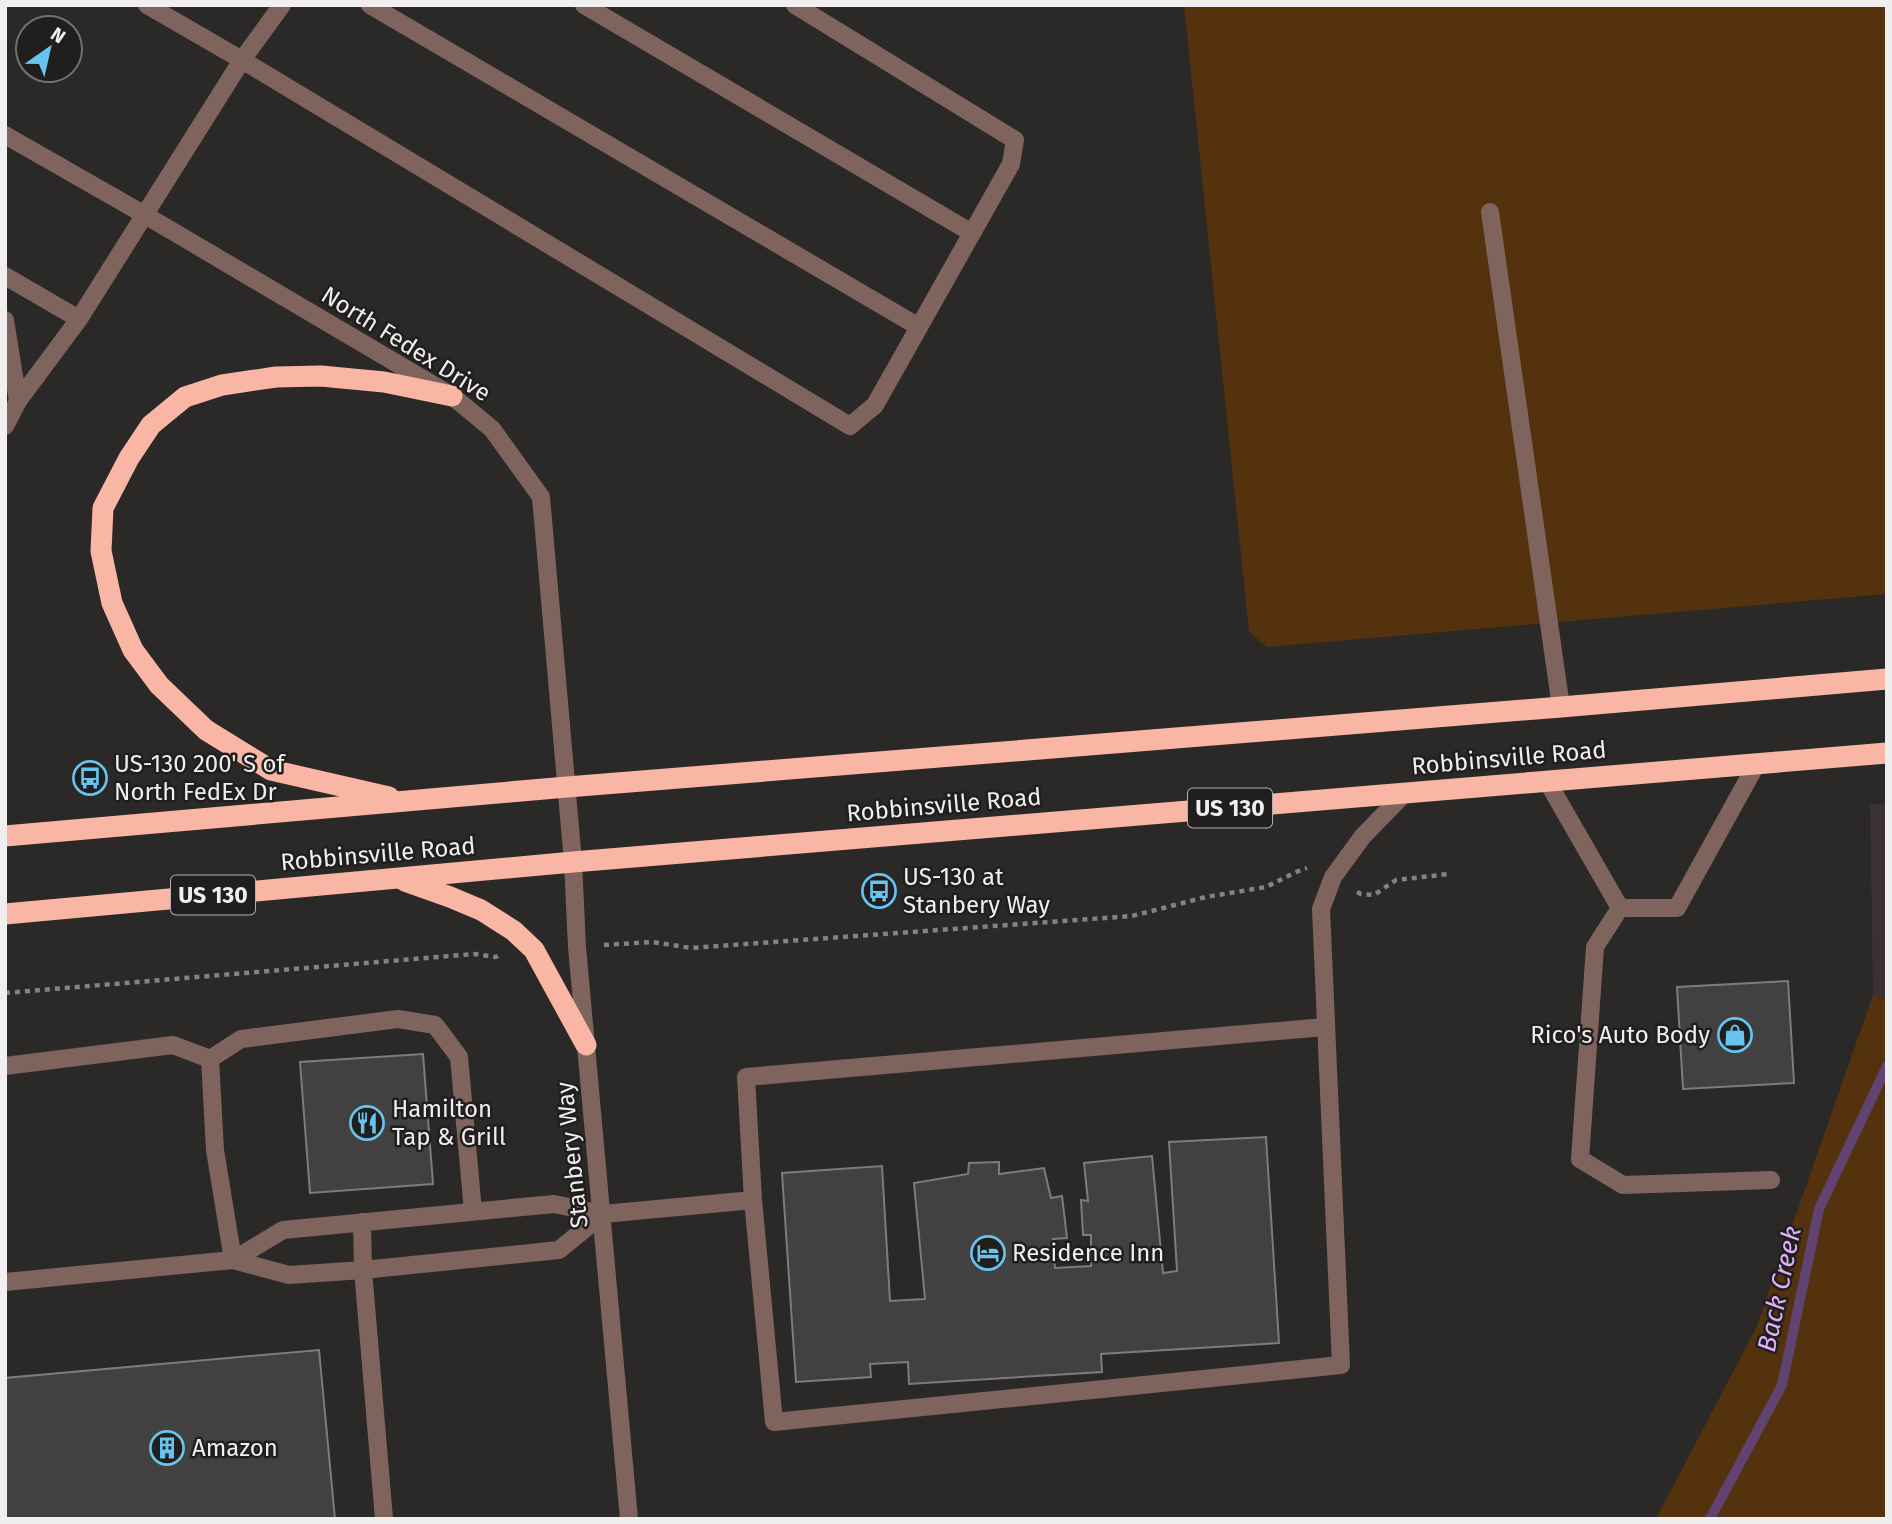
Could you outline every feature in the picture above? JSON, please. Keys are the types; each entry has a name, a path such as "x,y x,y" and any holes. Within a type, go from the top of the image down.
{"highway":[{"path":"409,801 271,770 206,730 159,685 133,650 112,603 101,551 103,508 129,458 151,425 185,397 222,385 276,377 321,376 384,382 452,396"},
{"name":"Robbinsville Road","path":"5,836 567,787 1887,679"},
{"name":"Robbinsville Road","path":"5,914 573,862 1887,754"},
{"path":"397,878 481,910 514,931 534,950 586,1045"}],"street":[{"path":"147,5 850,426 875,405 1011,164 1015,139 795,5"},
{"path":"5,426 18,401 79,320 242,60 282,5"},
{"path":"370,5 919,327"},
{"path":"584,5 972,233"},
{"name":"North Fedex Drive","path":"5,135 452,396 492,429 541,497 567,787"},
{"path":"1490,212 1561,707"},
{"path":"5,276 79,320"},
{"path":"5,320 18,401"},
{"path":"1620,908 1677,908 1756,765"},
{"path":"1547,781 1620,908"},
{"name":"Stanbery Way","path":"567,787 577,947 629,1519"},
{"path":"1325,1027 746,1077 753,1200 774,1422 1341,1364 1321,909 1333,877 1363,836 1405,793"},
{"path":"1620,908 1595,947 1580,1159 1623,1185 1772,1180"},
{"path":"210,1059 241,1039 398,1019 435,1025 459,1056 473,1211"},
{"path":"5,1066 173,1045 210,1059"},
{"path":"210,1059 215,1150 233,1260"},
{"path":"233,1260 283,1230 554,1204 603,1214 753,1200"},
{"path":"5,1282 233,1260 289,1275 559,1250 603,1214"},
{"path":"362,1222 363,1270 384,1519"}],"path":[{"path":"652,942 691,948 1132,916 1206,897 1266,887 1315,865"},
{"path":"1350,889 1361,894 1374,895 1396,880 1449,874"},
{"path":"5,993 474,954 496,957 505,952"}],"shaded area":[{"path":"1184,5 1887,5 1887,594 1267,647 1249,632"},
{"path":"1887,803 1887,1000 1873,995 1870,805"},
{"path":"1873,995 1887,1000 1887,1519 1656,1519 1757,1326"}],"building":[{"name":"Rico's Auto Body","path":"1788,981 1794,1083 1683,1089 1677,987"},
{"name":"Hamilton Tap & Grill","path":"423,1054 433,1184 310,1193 300,1062"},
{"name":"Residence Inn","path":"1266,1137 1279,1343 1101,1354 1102,1372 909,1384 908,1362 870,1364 871,1377 796,1382 782,1173 882,1166 890,1301 925,1299 914,1183 968,1174 969,1163 999,1162 999,1174 1044,1168 1051,1198 1062,1196 1067,1238 1053,1239 1055,1268 1091,1266 1091,1235 1083,1235 1081,1200 1088,1201 1084,1163 1152,1156 1163,1273 1177,1271 1169,1142"},
{"name":"Amazon","path":"319,1350 335,1519 5,1519 5,1378"}],"waterway":[{"name":"Back Creek","path":"1710,1519 1782,1385 1819,1209 1887,1066"}],"place":[{"name":"US-130 200' S of North FedEx Dr","path":"90,778"},
{"name":"US-130 at Stanbery Way","path":"879,891"},
{"name":"Rico's Auto Body","path":"1735,1035"},
{"name":"Hamilton Tap & Grill","path":"367,1123"},
{"name":"Residence Inn","path":"988,1253"},
{"name":"Amazon","path":"167,1448"}]}
